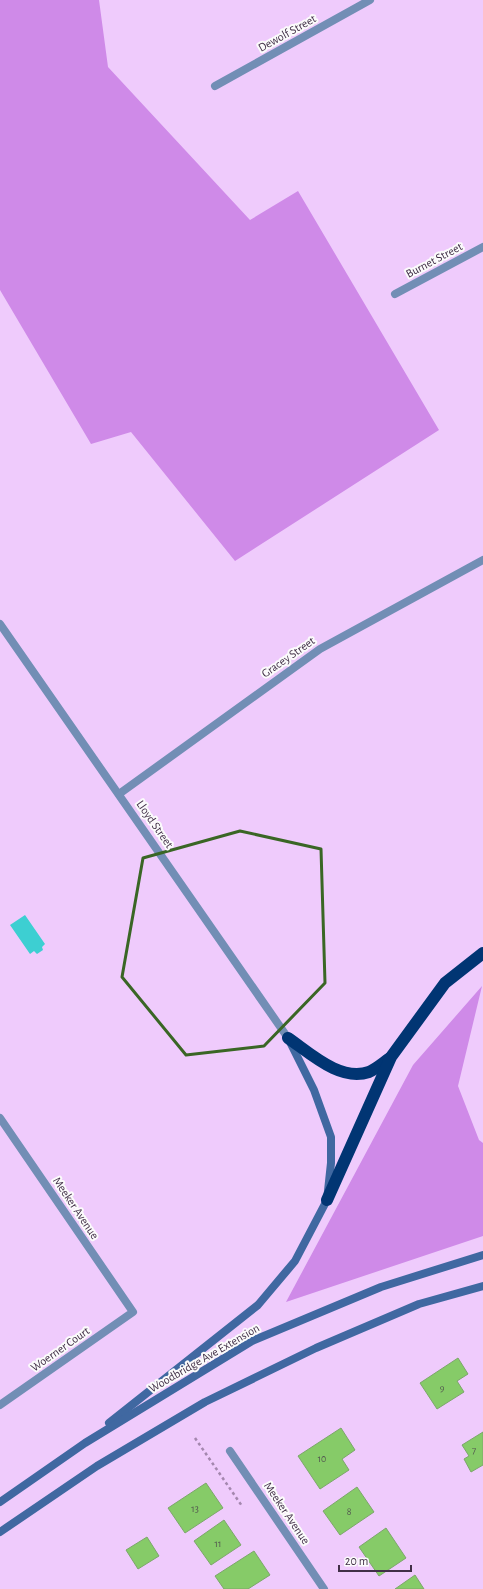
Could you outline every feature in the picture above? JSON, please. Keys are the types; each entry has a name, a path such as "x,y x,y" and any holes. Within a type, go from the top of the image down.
{"highway":[{"path":"327,1200 391,1057 445,983 483,953"},
{"path":"288,1038 341,1072 359,1074 370,1072 391,1057"}],"main road":[{"path":"85,1443 258,1305 294,1260 327,1200 332,1163 331,1138 314,1090 288,1038"},
{"name":"Woodbridge Ave Extension","path":"0,1502 85,1443 252,1340 381,1287 483,1255"},
{"path":"0,1532 97,1466 205,1402 316,1348 419,1304 483,1286"}],"street":[{"name":"Dewolf Street","path":"215,86 370,0"},
{"name":"Burnet Street","path":"396,294 483,247"},
{"name":"Gracey Street","path":"119,794 320,649 483,560"},
{"name":"Lloyd Street","path":"1,630 119,794 288,1038"},
{"name":"Meeker Avenue","path":"0,1118 133,1312"},
{"name":"Woerner Court","path":"0,1405 133,1312"},
{"name":"Meeker Avenue","path":"230,1451 324,1589"}],"path":[{"path":"195,1438 242,1506"}],"highlighted area":[{"path":"240,831 321,849 325,983 264,1046 186,1055 122,977 143,858"}],"shaded area":[{"path":"0,0 99,0 108,67 250,220 298,191 439,430 235,561 131,432 91,444 0,290"},
{"path":"25,915 45,944 42,947 43,950 37,954 34,951 30,954 10,925"},
{"path":"482,986 458,1086 479,1140 483,1143 483,1236 286,1302 413,1065"}],"building":[{"path":"458,1358 468,1374 457,1381 464,1392 437,1409 420,1383"},
{"path":"341,1428 355,1450 342,1459 349,1470 320,1489 298,1456"},
{"path":"483,1432 483,1465 471,1472 464,1459 469,1456 462,1445"},
{"path":"206,1483 223,1508 185,1533 168,1508"},
{"path":"357,1487 374,1512 340,1535 323,1511"},
{"path":"224,1520 241,1545 211,1565 194,1541"},
{"path":"386,1528 406,1558 379,1576 359,1547"},
{"path":"147,1537 159,1556 138,1569 126,1550"},
{"path":"254,1551 270,1575 248,1589 224,1589 215,1576"},
{"path":"415,1575 424,1589 395,1589"}]}
